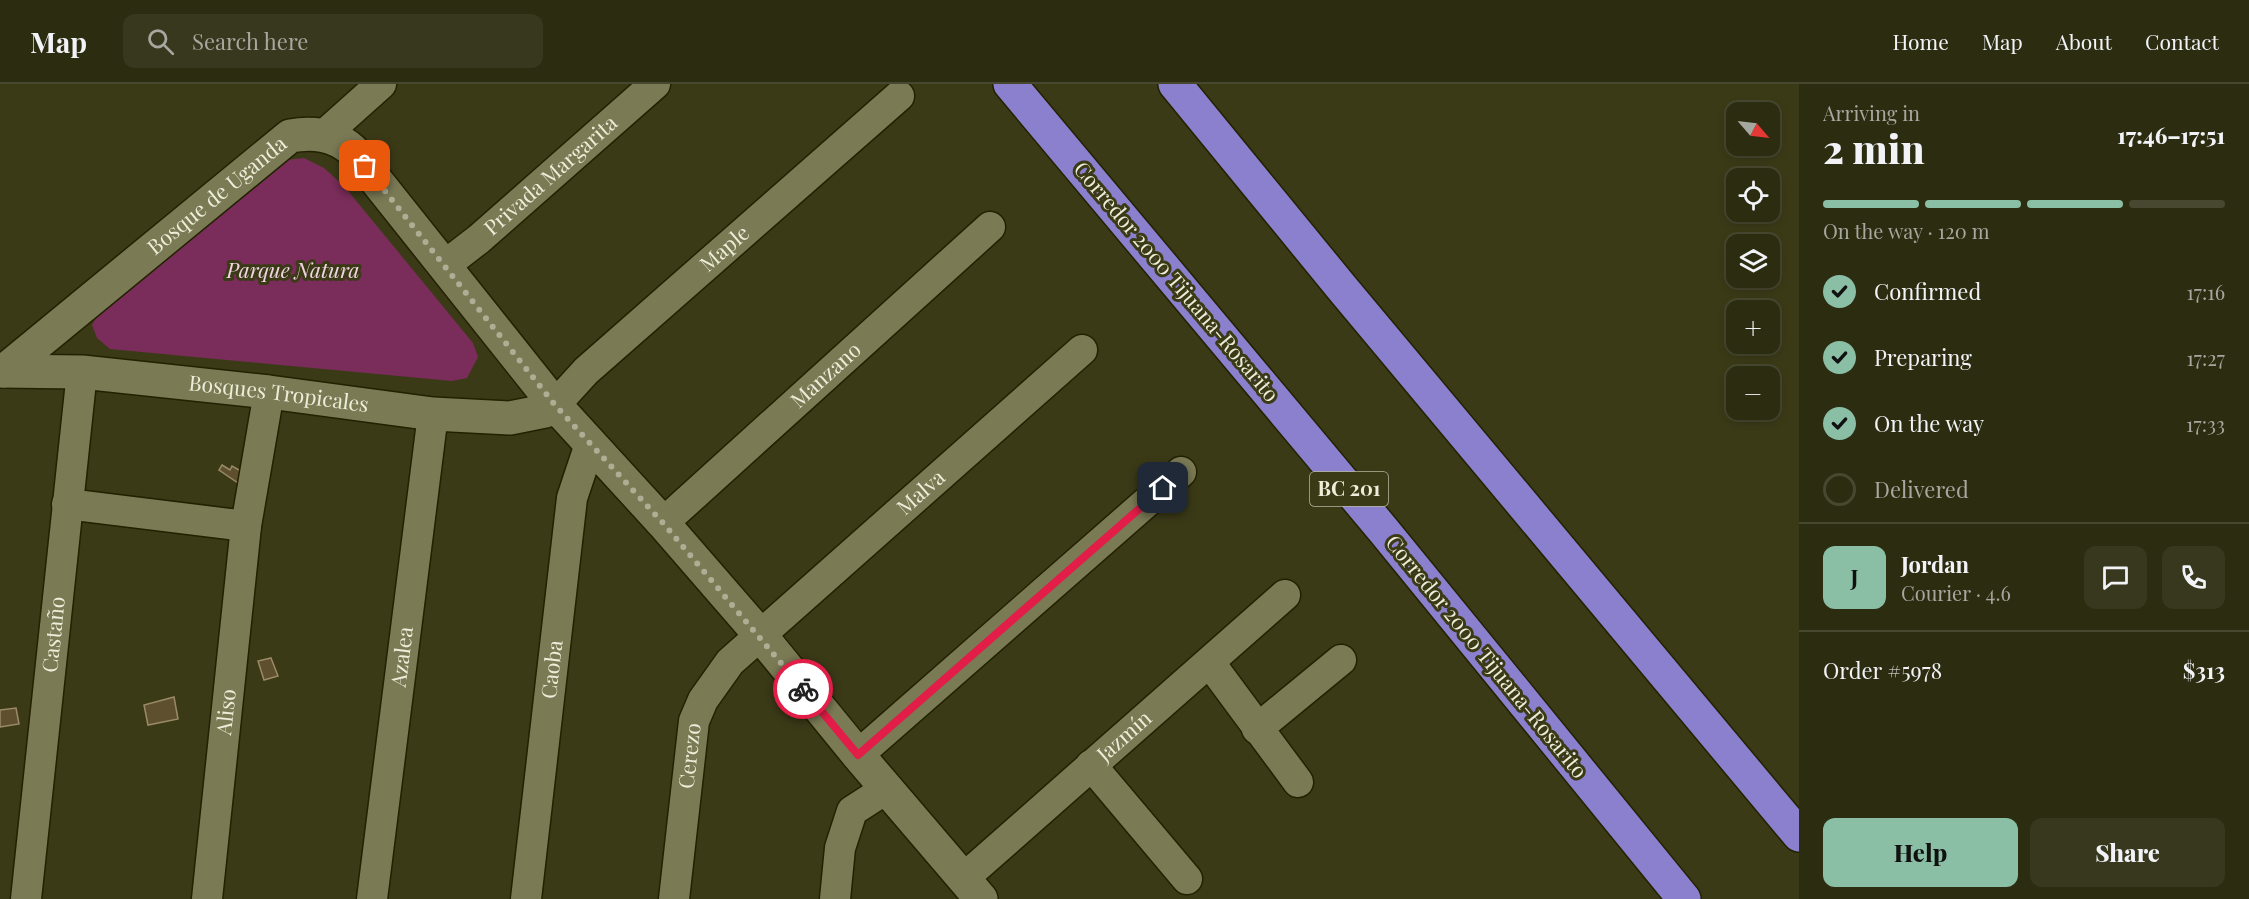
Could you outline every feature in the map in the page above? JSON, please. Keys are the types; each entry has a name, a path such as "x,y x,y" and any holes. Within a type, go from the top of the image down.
{"highway":[{"name":"Corredor 2000 Tijuana-Rosarito","path":"1010,84 1384,531 1684,899"},
{"path":"1175,84 1342,288 1799,835"}],"street":[{"path":"324,135 381,84"},
{"name":"Privada Margarita","path":"444,266 488,231 655,84"},
{"name":"Maple","path":"555,405 586,371 899,96"},
{"name":"Bosque de Uganda","path":"2,371 290,136 313,134 336,139 352,150 555,405 663,523 761,636 886,789 973,889"},
{"name":"Manzano","path":"663,523 990,227"},
{"name":"Malva","path":"761,636 1082,350"},
{"name":"Bosques Tropicales","path":"2,371 82,372 269,392 433,414 510,418 545,411 555,405"},
{"name":"Castaño","path":"27,899 82,372"},
{"name":"Aliso","path":"207,899 246,526 269,392"},
{"name":"Azalea","path":"372,899 433,414"},
{"name":"Caoba","path":"526,899 572,498 590,444"},
{"path":"858,755 1181,472"},
{"path":"68,504 246,526"},
{"name":"Jazmín","path":"973,889 1091,765 1285,595"},
{"name":"Cerezo","path":"674,899 694,721 703,700 730,662 761,636"},
{"path":"1257,729 1341,660"},
{"path":"1210,663 1298,782"},
{"path":"1091,765 1187,879"},
{"path":"835,899 840,848 852,811 886,789"}],"green space":[{"name":"Parque Natura","path":"304,158 324,168 344,186 473,343 478,357 467,378 452,381 110,349 97,338 92,325 100,311 277,161"}],"building":[{"path":"222,465 230,470 232,466 248,475 241,485 219,470"},
{"path":"271,658 278,676 264,680 258,661"},
{"path":"174,697 178,719 148,725 144,705"},
{"path":"16,708 19,724 0,727 0,710"}],"way so far":[{"path":"365,166 555,405 663,523 761,636 803,689"}],"route":[{"path":"803,689 858,755 1163,488"}]}
